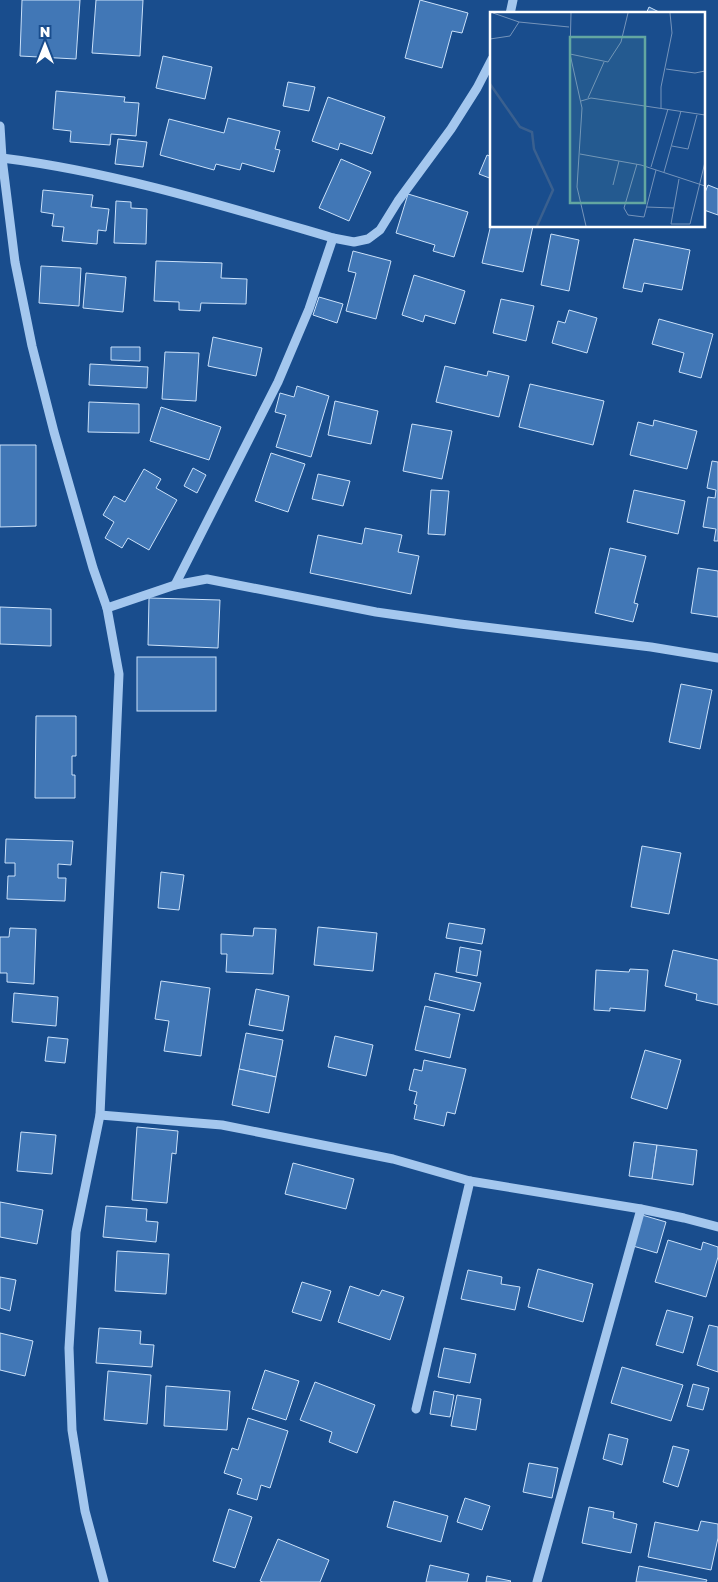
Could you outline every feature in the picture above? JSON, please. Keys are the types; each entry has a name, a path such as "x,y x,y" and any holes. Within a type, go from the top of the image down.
{"street":[{"path":"2,158 35,162 160,188 333,238 354,242 368,239 380,230 398,201 451,129 490,64"},
{"path":"0,126 2,158 15,262 32,346 72,496 107,608 119,674 100,1115 76,1232 70,1348 72,1430 85,1511 104,1582"},
{"path":"175,585 278,382 309,309 333,238"},
{"path":"107,608 175,585 207,579 376,612 718,658"},
{"path":"100,1115 222,1125 393,1159 470,1181 641,1209 718,1227"},
{"path":"416,1409 470,1181"},
{"path":"537,1582 641,1209"}],"building":[{"path":"22,0 80,0 76,59 20,56"},
{"path":"96,0 143,0 140,56 92,53"},
{"path":"420,0 468,13 462,33 452,31 442,68 405,58"},
{"path":"649,7 659,12 647,12"},
{"path":"163,56 212,67 205,99 156,88"},
{"path":"288,82 315,87 309,111 283,106"},
{"path":"56,91 125,97 124,102 139,103 136,136 111,134 110,145 70,142 71,131 53,129"},
{"path":"328,97 385,117 372,154 340,143 338,150 312,141"},
{"path":"228,118 280,131 275,149 280,150 274,172 242,163 240,170 216,164 214,170 160,155 169,119 224,133"},
{"path":"118,139 147,142 143,167 115,164"},
{"path":"487,155 490,156 490,178 479,174"},
{"path":"341,159 371,172 349,221 319,208"},
{"path":"708,185 718,189 718,215 706,211 706,190"},
{"path":"43,190 93,195 91,207 109,209 106,231 98,230 97,244 62,241 64,227 52,226 54,214 41,212"},
{"path":"408,194 468,212 454,257 433,251 435,245 396,233"},
{"path":"116,201 131,202 131,208 147,209 146,244 114,243"},
{"path":"490,228 533,228 523,272 482,263"},
{"path":"551,234 579,240 569,291 541,285"},
{"path":"634,239 690,250 682,290 644,283 642,292 623,288"},
{"path":"353,251 391,261 376,319 346,311 356,273 348,271"},
{"path":"156,261 222,263 221,278 247,279 246,304 201,303 200,311 179,310 179,302 154,301"},
{"path":"41,266 81,268 79,306 39,303"},
{"path":"86,273 126,277 123,312 83,308"},
{"path":"414,275 465,291 455,324 425,315 423,322 402,315"},
{"path":"319,297 343,304 337,323 313,315"},
{"path":"501,299 534,306 526,341 493,333"},
{"path":"569,310 597,318 587,353 552,343 558,321 565,323"},
{"path":"659,319 713,334 701,378 679,372 684,353 652,344"},
{"path":"213,337 262,348 256,376 208,366"},
{"path":"111,347 140,347 140,361 111,360"},
{"path":"165,352 199,353 196,401 162,399"},
{"path":"90,364 148,367 147,388 89,385"},
{"path":"445,366 487,376 488,371 509,376 499,417 436,402"},
{"path":"530,384 604,401 593,445 519,427"},
{"path":"297,386 329,396 311,457 276,447 286,415 275,412 280,393 294,397"},
{"path":"335,401 378,411 371,444 328,435"},
{"path":"89,402 139,404 139,433 88,432"},
{"path":"161,407 221,427 209,460 150,441"},
{"path":"654,420 697,431 687,469 630,455 638,422 653,426"},
{"path":"412,424 452,431 442,479 403,471"},
{"path":"0,445 36,445 36,526 0,527"},
{"path":"271,453 305,464 288,512 255,501"},
{"path":"712,461 718,462 718,541 714,541 716,529 703,527 708,497 715,498 716,490 707,488"},
{"path":"193,468 206,475 197,493 184,486"},
{"path":"144,469 161,479 156,488 177,500 149,550 128,538 122,548 105,538 114,522 103,515 114,496 125,502"},
{"path":"318,474 350,481 343,506 312,499"},
{"path":"431,490 449,491 445,535 428,534"},
{"path":"634,490 685,501 678,534 627,522"},
{"path":"365,528 402,535 398,552 419,556 411,594 310,573 318,535 362,544"},
{"path":"610,548 646,556 634,603 638,604 633,622 595,613"},
{"path":"698,568 718,571 718,617 691,613"},
{"path":"149,598 220,600 218,648 148,645"},
{"path":"0,607 51,609 51,646 0,644"},
{"path":"137,657 216,657 216,711 137,711"},
{"path":"681,684 712,690 700,749 669,742"},
{"path":"36,716 76,716 76,756 72,756 72,775 75,775 75,798 35,798"},
{"path":"6,839 73,841 71,865 58,864 58,878 66,878 65,901 7,899 8,876 15,876 15,863 5,863"},
{"path":"642,846 681,853 669,914 631,907"},
{"path":"161,872 184,875 179,910 158,908"},
{"path":"449,923 485,929 482,944 446,938"},
{"path":"318,927 377,933 373,971 314,965"},
{"path":"10,928 36,929 34,984 7,982 7,973 0,973 0,937 9,937"},
{"path":"254,928 276,929 273,974 226,972 227,954 221,954 221,934 253,936"},
{"path":"460,947 481,951 477,976 456,972"},
{"path":"673,950 718,960 718,1005 696,1000 697,994 665,986"},
{"path":"630,969 648,970 645,1011 610,1008 610,1011 594,1010 596,970 629,972"},
{"path":"435,973 481,983 474,1011 429,1000"},
{"path":"161,981 210,988 201,1056 164,1051 169,1021 155,1019"},
{"path":"256,989 289,996 283,1031 249,1025"},
{"path":"14,993 58,997 56,1026 12,1022"},
{"path":"425,1006 460,1014 450,1058 415,1050"},
{"path":"246,1033 283,1040 276,1077 239,1069"},
{"path":"335,1036 373,1045 366,1076 328,1067"},
{"path":"48,1037 68,1039 65,1063 45,1061"},
{"path":"645,1050 681,1060 667,1109 631,1098"},
{"path":"424,1060 466,1069 455,1114 447,1112 444,1126 414,1119 417,1105 414,1104 417,1092 409,1090 414,1069 422,1071"},
{"path":"239,1069 276,1077 269,1113 232,1105"},
{"path":"137,1127 178,1131 176,1154 172,1153 167,1203 132,1200"},
{"path":"21,1132 56,1135 52,1174 17,1171"},
{"path":"634,1142 657,1145 652,1179 629,1176"},
{"path":"657,1145 697,1150 693,1185 652,1179"},
{"path":"293,1163 354,1179 346,1209 285,1194"},
{"path":"0,1202 43,1210 37,1244 0,1237"},
{"path":"106,1206 147,1209 146,1221 158,1222 156,1242 103,1237"},
{"path":"642,1215 666,1222 657,1253 633,1246"},
{"path":"668,1240 701,1250 703,1242 718,1247 718,1257 706,1297 655,1282"},
{"path":"117,1251 169,1254 166,1294 115,1291"},
{"path":"538,1269 593,1284 583,1322 528,1307"},
{"path":"468,1270 502,1277 501,1284 520,1287 515,1310 461,1299"},
{"path":"0,1277 16,1280 10,1311 0,1308"},
{"path":"302,1282 331,1291 321,1321 292,1312"},
{"path":"350,1286 379,1296 382,1290 404,1297 390,1340 338,1322"},
{"path":"667,1310 693,1317 683,1353 656,1345"},
{"path":"709,1325 718,1327 718,1372 697,1365"},
{"path":"99,1328 141,1331 140,1344 154,1345 152,1367 96,1363"},
{"path":"0,1333 33,1341 25,1376 0,1370"},
{"path":"444,1348 476,1354 470,1383 438,1377"},
{"path":"622,1367 683,1385 671,1421 611,1403"},
{"path":"265,1370 299,1381 286,1420 252,1409"},
{"path":"108,1371 151,1375 147,1424 104,1420"},
{"path":"315,1382 375,1405 357,1453 329,1442 332,1432 300,1420"},
{"path":"693,1384 709,1388 703,1410 687,1406"},
{"path":"166,1386 230,1391 227,1430 164,1426"},
{"path":"434,1391 454,1395 450,1417 430,1414"},
{"path":"457,1395 481,1399 476,1430 451,1426"},
{"path":"248,1418 288,1431 270,1488 261,1485 257,1500 237,1494 242,1479 224,1473 232,1448 238,1450"},
{"path":"609,1434 628,1439 622,1465 603,1459"},
{"path":"673,1446 689,1450 678,1487 663,1482"},
{"path":"529,1463 558,1468 552,1498 523,1492"},
{"path":"465,1498 490,1506 482,1530 457,1522"},
{"path":"394,1501 448,1516 441,1542 387,1527"},
{"path":"589,1507 614,1512 613,1518 637,1524 631,1553 582,1543"},
{"path":"229,1509 252,1517 235,1568 213,1561"},
{"path":"701,1521 718,1524 718,1538 711,1570 648,1557 655,1522 698,1531"},
{"path":"278,1539 329,1560 320,1582 260,1581"},
{"path":"430,1565 469,1574 467,1582 426,1582"},
{"path":"639,1566 707,1580 706,1582 636,1582"},
{"path":"487,1576 511,1581 486,1582"}]}
